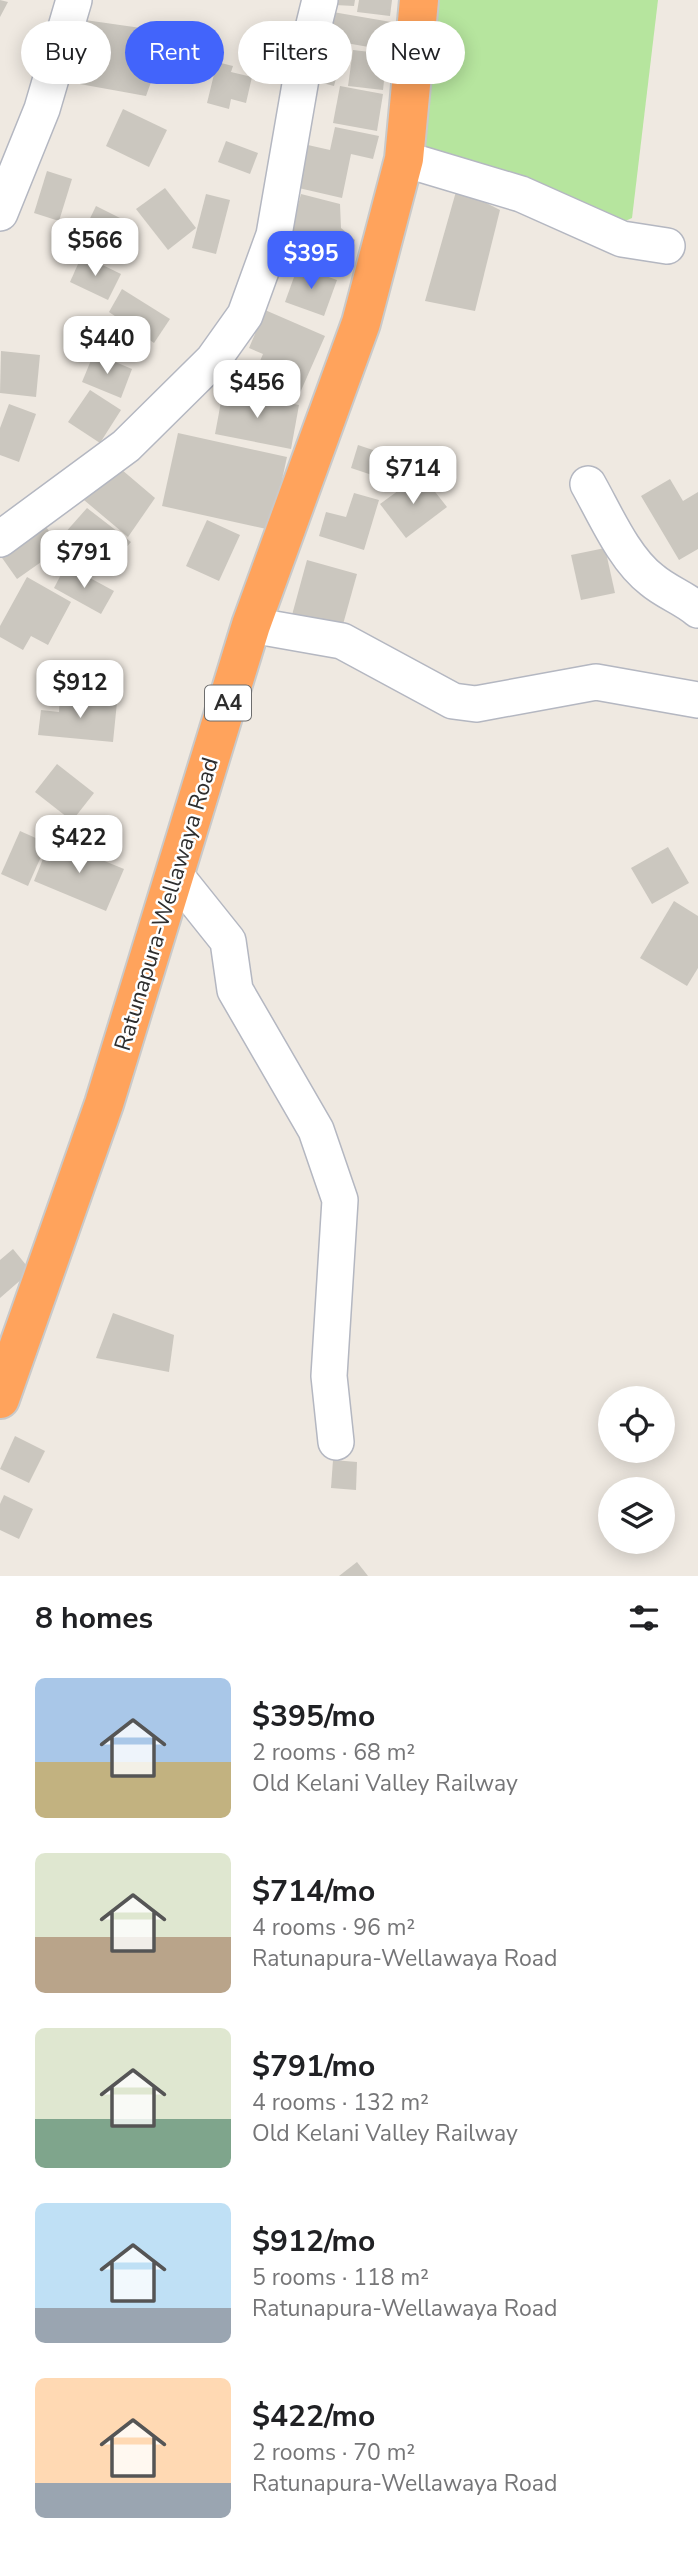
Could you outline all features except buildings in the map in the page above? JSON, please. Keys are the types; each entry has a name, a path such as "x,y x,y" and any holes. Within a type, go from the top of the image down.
{"highway":[{"name":"Ratunapura-Wellawaya Road","path":"0,1399 104,1104 251,625 361,323 404,159 419,0"}],"street":[{"path":"0,213 42,108 74,0"},
{"path":"0,539 126,446 213,360 245,315 274,235 302,73 320,0"},
{"path":"404,159 521,194 622,239 667,246"},
{"path":"588,484 625,550 650,580 698,610"},
{"path":"251,625 342,641 453,701 476,704 596,682 698,700"},
{"path":"176,876 228,941 235,990 316,1130 340,1200 330,1376 336,1442"}],"green space":[{"path":"434,0 658,0 632,218 614,226 424,151 428,84 465,84 465,21 433,21"}]}
